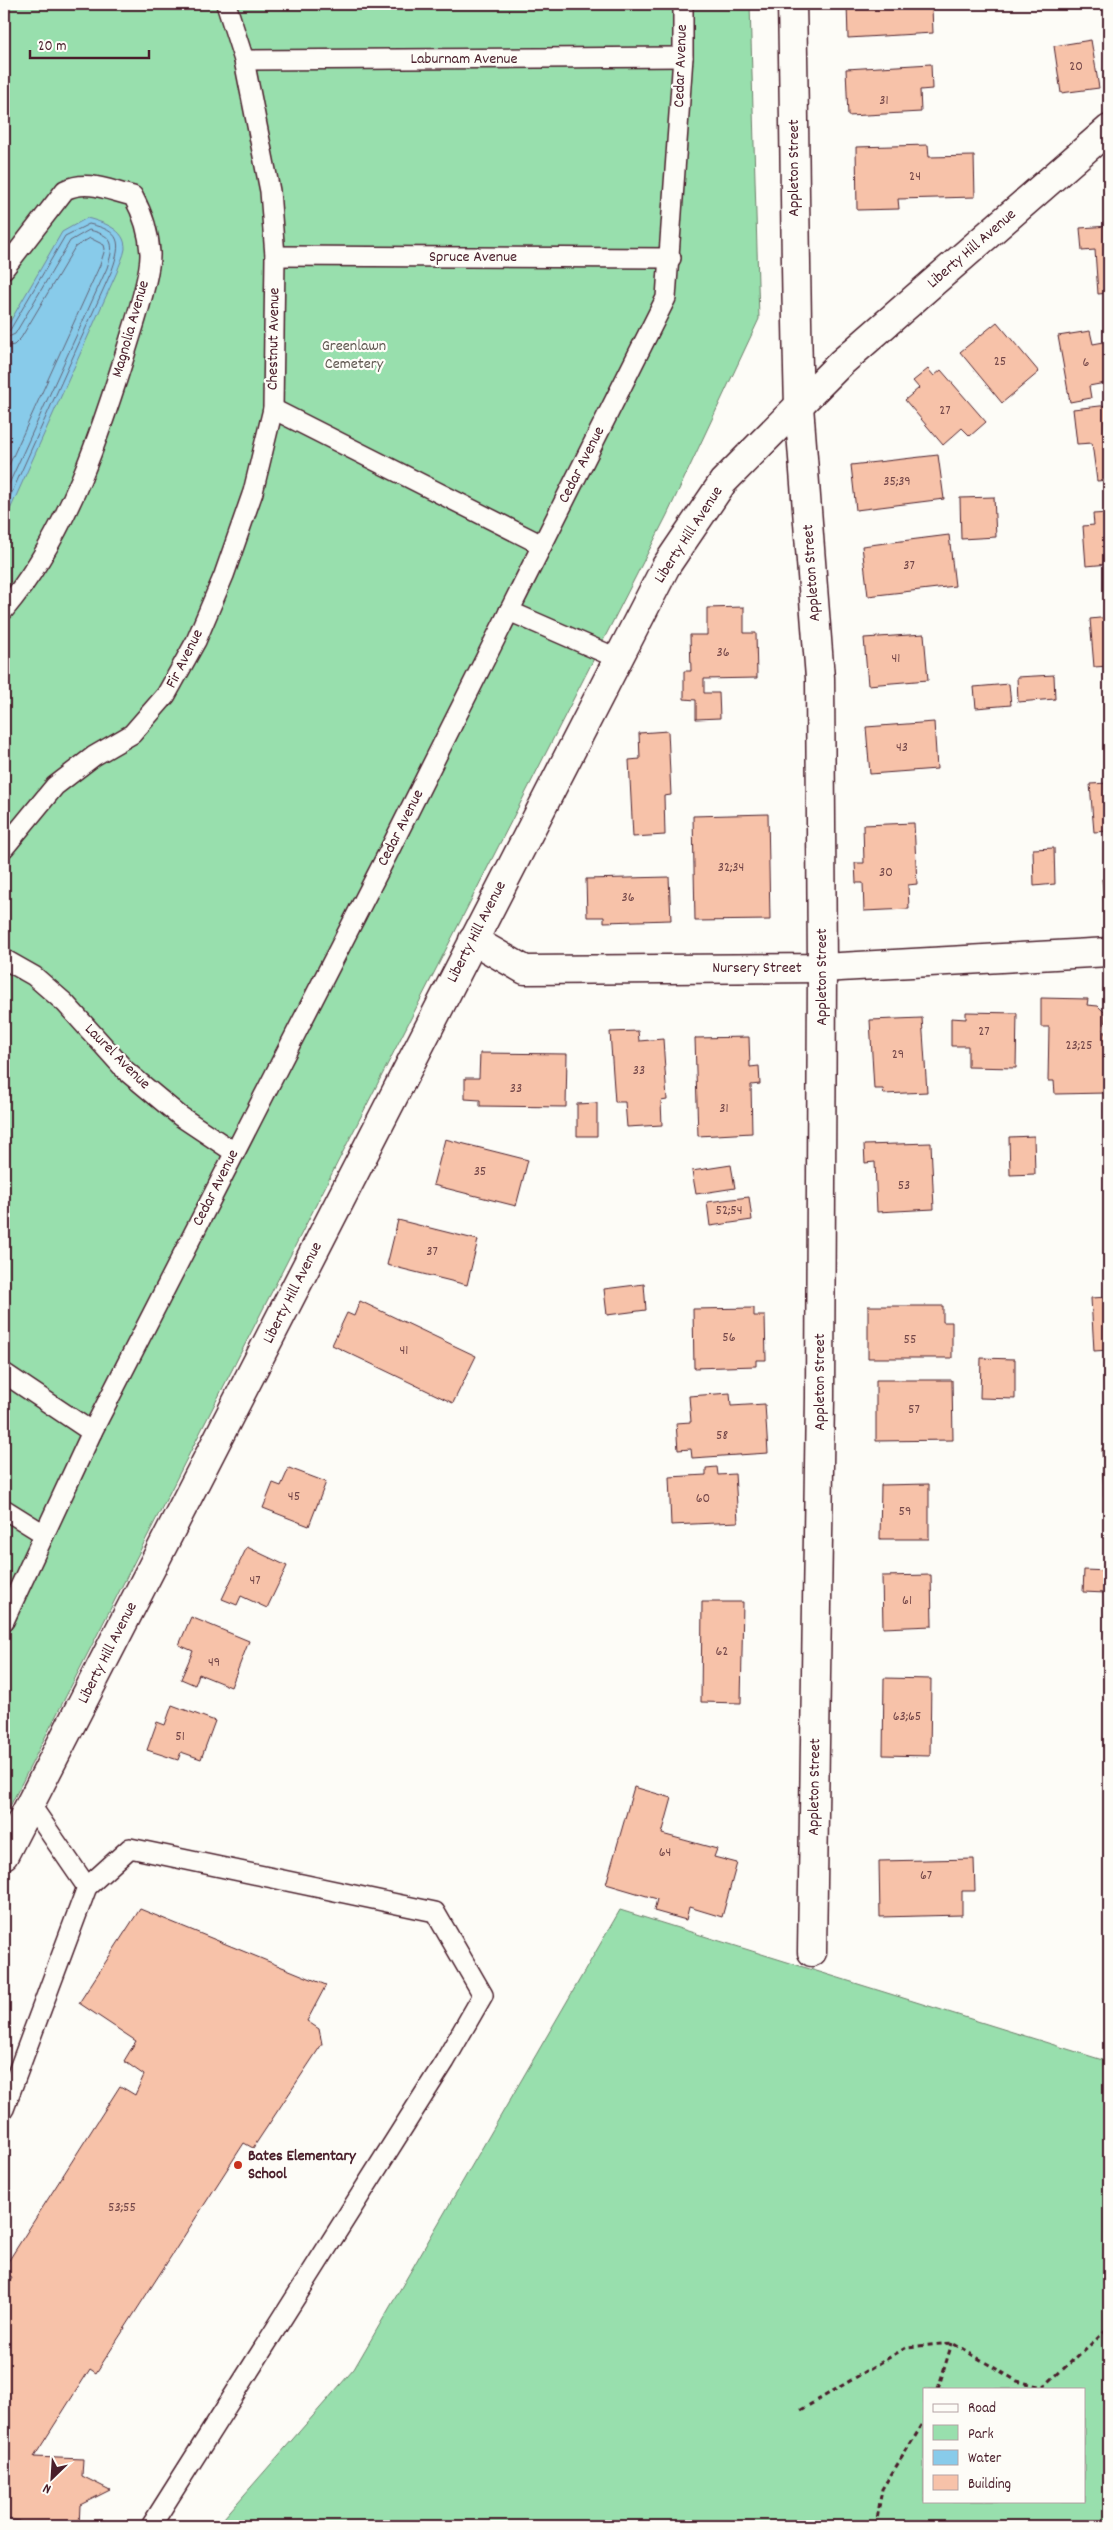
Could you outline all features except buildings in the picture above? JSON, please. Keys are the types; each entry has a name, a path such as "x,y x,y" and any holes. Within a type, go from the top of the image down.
{"street":[{"name":"Appleton Street","path":"792,4 796,186 794,248 799,406 820,678 822,968 820,1396 812,1952"},
{"name":"Liberty Hill Avenue","path":"4,1855 666,566 692,524 723,482 841,363 1109,129"},
{"name":"Nursery Street","path":"473,940 525,970 822,968 1109,952"}],"lane":[{"name":"Chestnut Avenue","path":"226,4 244,60 270,192 275,256 273,409 542,545"},
{"name":"Cedar Avenue","path":"4,1621 92,1432 387,855 666,298 671,258 683,57 683,4"},
{"name":"Laburnam Avenue","path":"244,60 683,57"},
{"name":"Magnolia Avenue","path":"4,269 65,190 75,185 93,185 133,196 148,230 150,256 137,314 119,376 93,446 59,527 19,592 4,610"},
{"name":"Spruce Avenue","path":"275,256 671,258"},
{"name":"Fir Avenue","path":"4,848 55,786 94,756 132,734 166,695 196,641 224,575 253,492 273,409"},
{"path":"509,611 619,659"},
{"name":"Laurel Avenue","path":"4,959 34,976 65,1003 126,1070 180,1116 234,1152"},
{"path":"4,1373 92,1432"},
{"path":"4,1508 44,1534"},
{"path":"30,1804 87,1887"},
{"path":"4,2110 87,1887 130,1848 435,1912 483,1995 445,2061 151,2526"}],"path":[{"path":"801,2410 907,2347 952,2343 1016,2381 1043,2387 1109,2328"},
{"path":"938,2388 952,2343"},
{"path":"876,2526 882,2490 923,2424"}],"green space":[{"name":"Greenlawn Cemetery","path":"4,4 750,4 759,319 667,515 4,1818"},
{"path":"620,1910 1109,2062 1109,2526 217,2526 354,2369"}],"water":[{"path":"87,218 106,224 117,231 122,236 125,249 117,272 4,523 4,332 62,232"}],"place":[{"name":"Bates Elementary School","path":"238,2165"}]}
